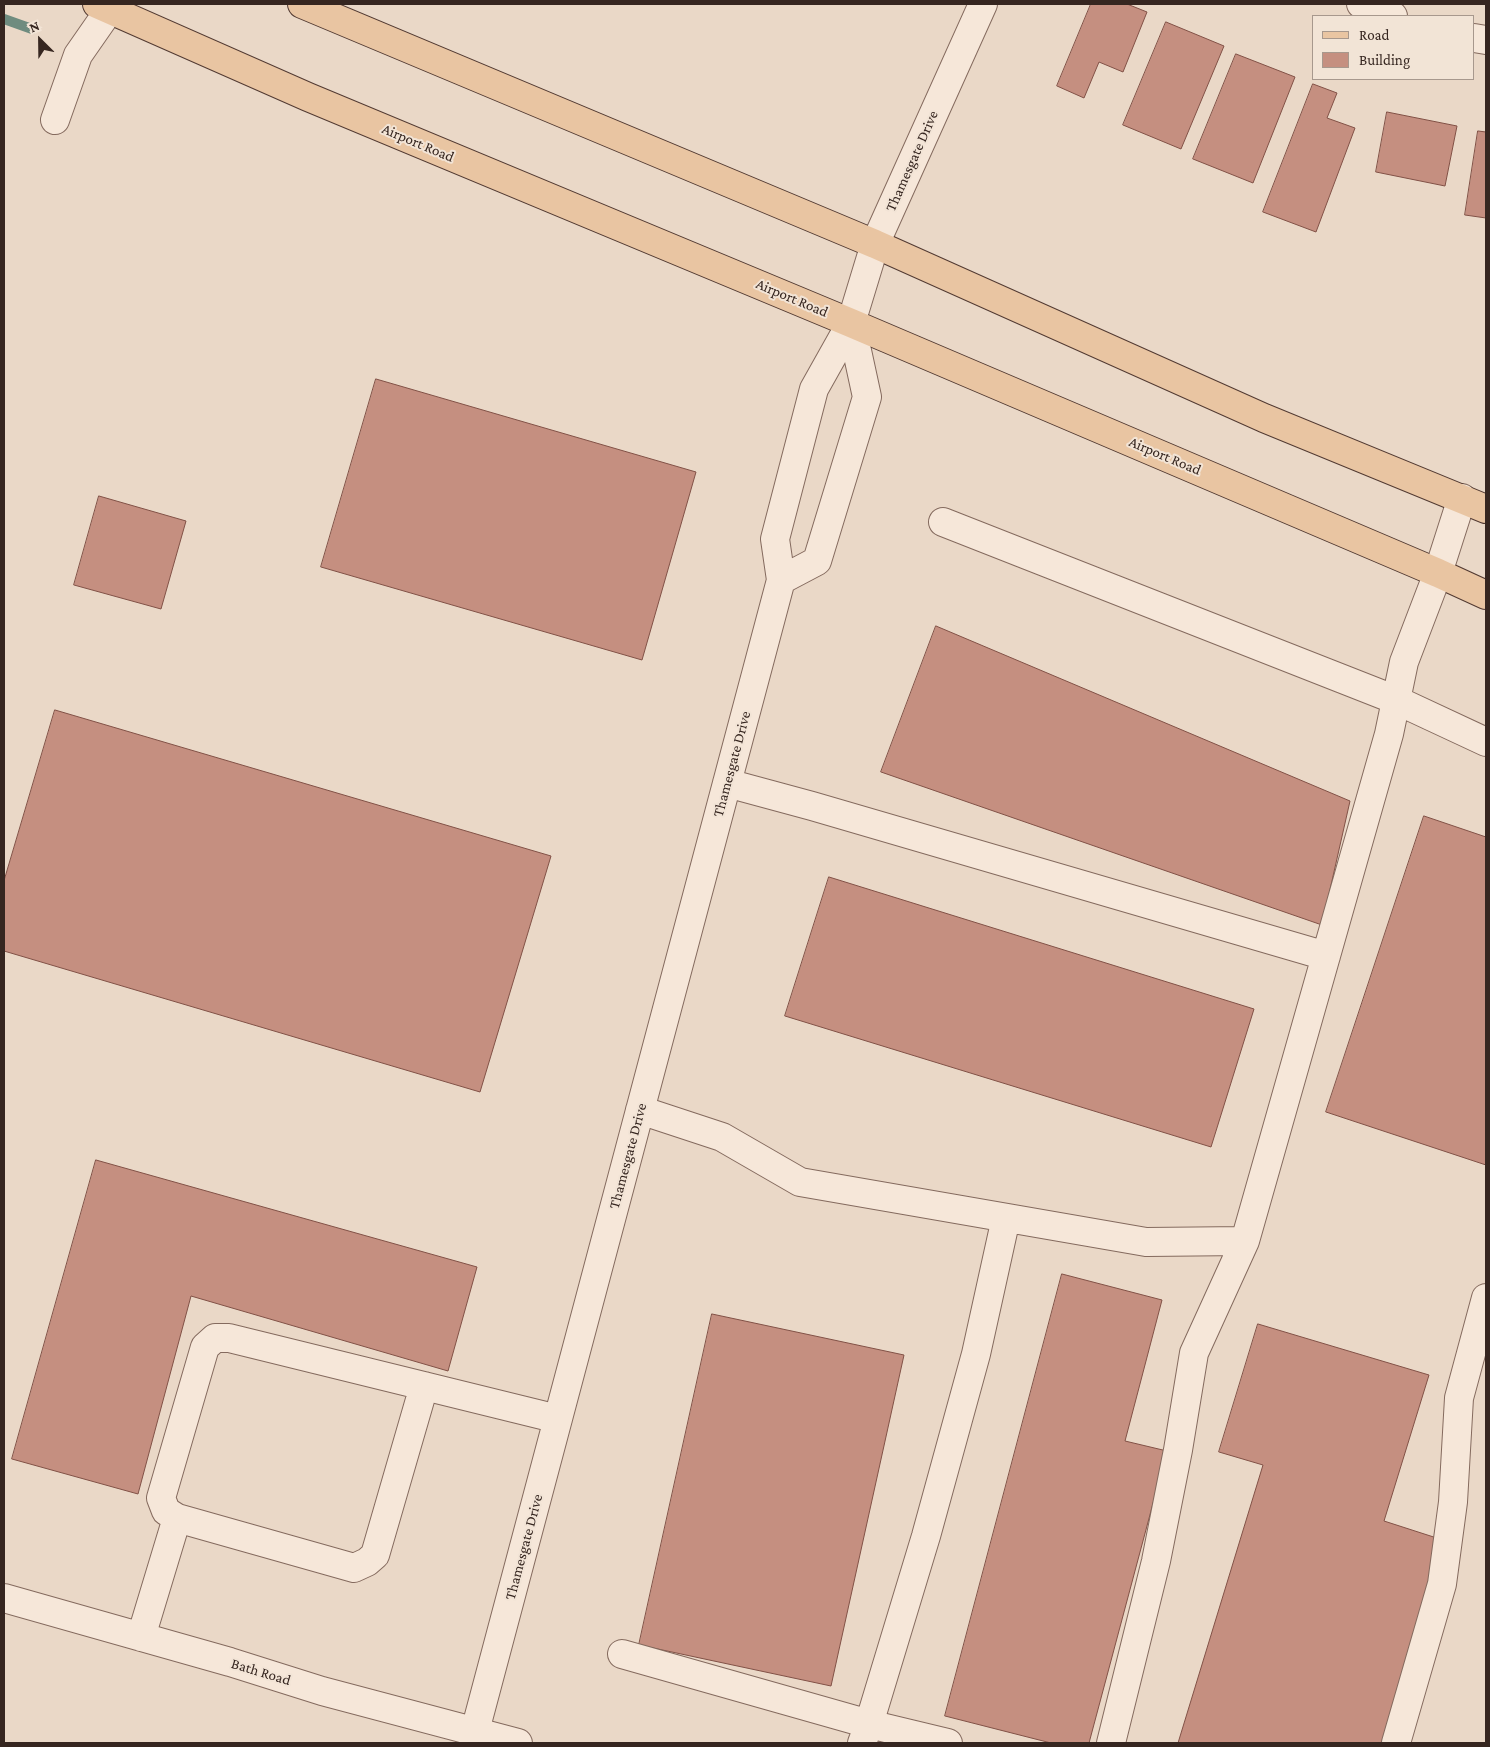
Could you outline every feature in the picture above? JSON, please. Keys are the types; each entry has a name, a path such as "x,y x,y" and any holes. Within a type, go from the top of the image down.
{"main road":[{"path":"302,4 875,244 1264,418 1474,503"},
{"name":"Airport Road","path":"106,5 153,30 308,97 851,323 1486,595"}],"street":[{"name":"Thamesgate Drive","path":"475,1731 781,580 775,539 814,389 851,323 875,244 983,4"},
{"path":"1361,4 1390,15"},
{"path":"55,120 78,55 106,5"},
{"name":"Thamesgate Drive","path":"781,580 817,561 867,398 851,323"},
{"path":"1111,1743 1156,1562 1178,1450 1194,1353 1245,1241 1389,734 1404,662 1438,573 1474,503"},
{"path":"944,522 1396,700 1486,742"},
{"path":"727,783 1326,956"},
{"path":"640,1110 722,1137 800,1182 1146,1242 1245,1241"},
{"path":"865,1734 926,1536 970,1373 1006,1218"},
{"path":"1396,1743 1442,1584 1453,1502 1459,1398 1486,1298"},
{"path":"424,1386 375,1555 368,1562 354,1568 177,1518 166,1511 161,1498 205,1347 215,1338 229,1338 424,1386 558,1419"},
{"path":"141,1637 177,1518"},
{"name":"Bath Road","path":"4,1598 230,1662 322,1691 518,1743"},
{"path":"622,1654 865,1734 948,1743"}],"building":[{"path":"1091,4 1127,4 1147,12 1123,72 1099,62 1084,98 1057,86"},
{"path":"1166,22 1224,46 1181,149 1123,125"},
{"path":"1236,54 1295,77 1253,183 1193,159"},
{"path":"1313,84 1337,93 1327,118 1355,128 1316,232 1263,212"},
{"path":"1387,112 1457,126 1445,186 1376,172"},
{"path":"1478,131 1486,132 1486,218 1465,215"},
{"path":"376,379 696,472 642,660 321,567"},
{"path":"99,496 186,521 161,609 74,585"},
{"path":"936,626 1350,801 1322,925 881,772"},
{"path":"55,710 551,856 480,1092 4,951 4,881"},
{"path":"1424,816 1486,837 1486,1165 1326,1112"},
{"path":"829,877 1254,1009 1211,1147 785,1016"},
{"path":"96,1160 477,1267 448,1371 191,1296 138,1494 12,1459"},
{"path":"1062,1274 1162,1300 1125,1441 1167,1451 1089,1743 1051,1743 945,1716"},
{"path":"712,1314 904,1355 831,1686 639,1645"},
{"path":"1258,1324 1429,1375 1384,1521 1446,1541 1384,1743 1178,1743 1263,1465 1219,1452"}],"waterway":[{"path":"4,19 32,29"}]}
